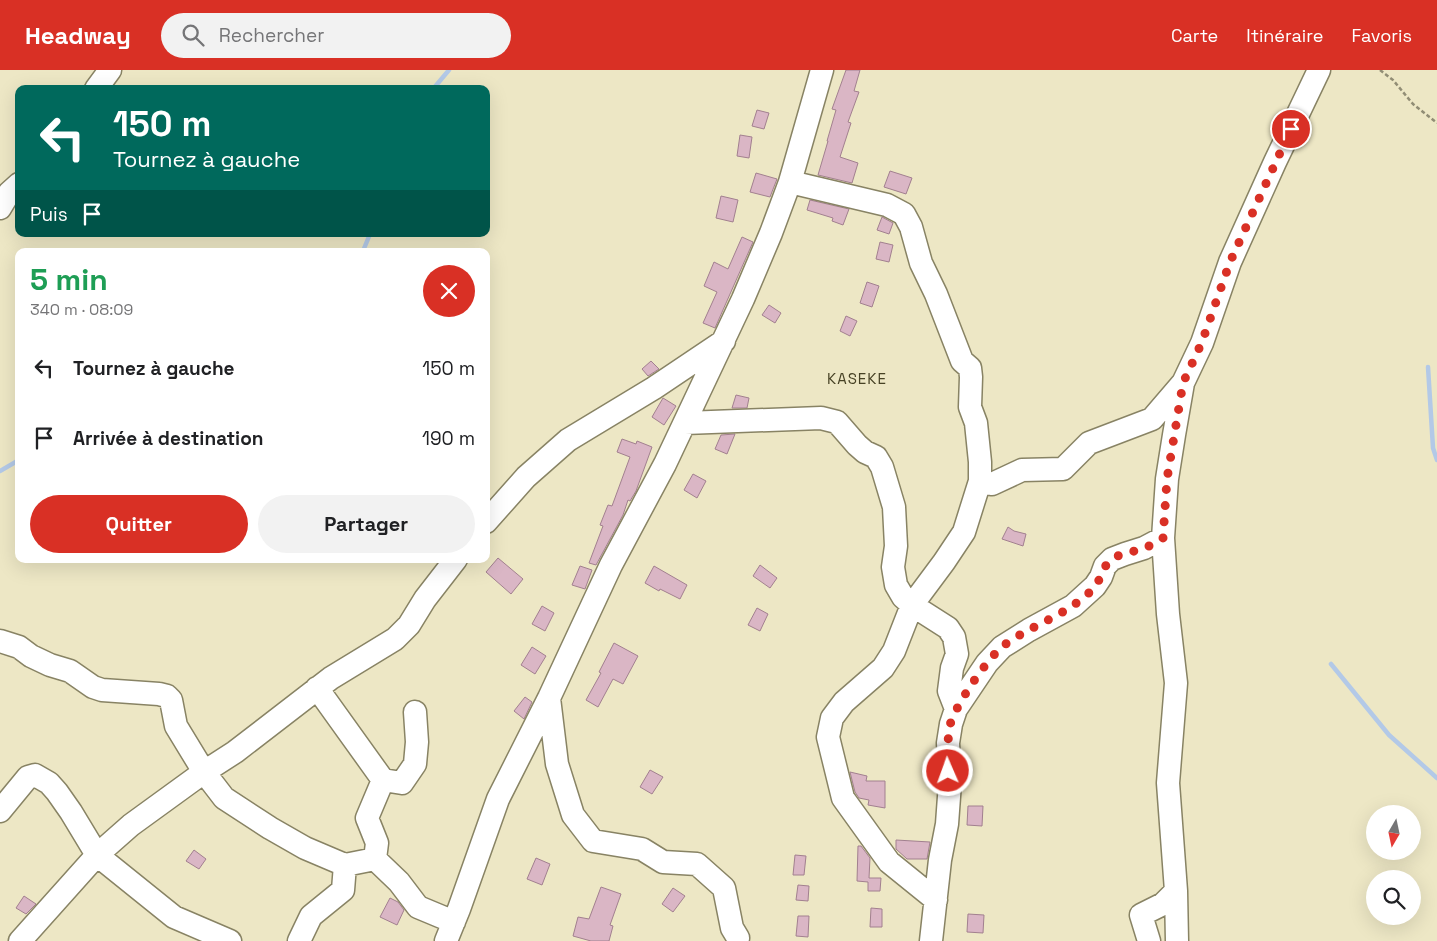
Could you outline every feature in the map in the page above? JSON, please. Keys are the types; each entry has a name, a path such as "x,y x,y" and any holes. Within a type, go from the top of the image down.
{"street":[{"path":"99,85 110,70"},
{"path":"374,859 399,882 418,907 450,932 498,799 549,698 611,565 685,423 724,341 767,242 790,182 822,70"},
{"path":"1177,941 1176,891 1168,783 1176,682 1168,614 1163,538 1167,479 1183,383 1202,342 1230,262 1319,70"},
{"path":"790,182 887,205 904,214 912,227 921,263 936,294 959,354 962,361 970,368 970,407 976,423 979,443 980,481 964,532 912,605 894,651 883,668 844,702 832,718 828,737 843,798 889,862 936,900"},
{"path":"0,208 15,188"},
{"path":"490,518 526,477 568,440 654,388 724,341"},
{"path":"980,481 992,484 1022,470 1063,469 1089,443 1152,419 1183,383"},
{"path":"685,423 821,418 837,422 857,445 865,452 876,457 882,467 894,507 896,546 893,567 896,585 903,597 948,628 954,637 957,654 952,668 949,691 956,709"},
{"path":"930,941 940,860 947,824 950,783 948,743 956,709 987,663 1002,647 1073,606 1095,586 1105,566 1112,559 1144,548 1163,538"},
{"path":"20,941 97,855 131,825 235,752 331,678 395,639 409,625 425,599 453,563"},
{"path":"0,641 19,647 31,656 70,672 93,688 167,696 171,700 176,726 204,772 224,798 305,848 345,865 374,859"},
{"path":"317,688 384,780 402,782 415,764 417,742 415,712"},
{"path":"549,698 557,764 573,815 593,841 642,849 663,862 698,864 724,888 732,928 738,938"},
{"path":"0,811 28,777 35,775 41,777 57,792 97,855 174,917 230,941"},
{"path":"374,859 377,844 367,818 384,780"},
{"path":"299,941 311,916 343,890 345,865"},
{"path":"1149,941 1141,915 1163,904 1176,891"}],"path":[{"path":"1380,70 1393,80 1413,104 1437,123"}],"building":[{"path":"846,70 860,70 854,91 859,92 848,122 851,123 840,157 858,163 852,183 818,175 836,110 832,109"},
{"path":"757,110 769,113 764,129 752,126"},
{"path":"740,135 752,137 749,158 737,156"},
{"path":"890,171 912,178 906,194 884,187"},
{"path":"756,173 777,179 770,197 750,192"},
{"path":"721,196 738,200 733,222 716,218"},
{"path":"810,200 849,209 843,225 832,221 833,218 807,210"},
{"path":"882,217 893,223 889,234 877,230"},
{"path":"742,237 753,242 715,328 703,323 717,292 704,286 714,262 728,269"},
{"path":"880,242 893,245 889,262 876,259"},
{"path":"867,282 879,286 872,307 860,303"},
{"path":"769,305 781,313 775,323 762,315"},
{"path":"846,316 857,321 850,336 840,331"},
{"path":"651,361 659,369 648,376 642,369"},
{"path":"736,395 749,398 747,408 732,408"},
{"path":"663,398 676,406 664,425 652,417"},
{"path":"735,434 727,454 715,449 721,435"},
{"path":"622,439 636,444 637,441 652,447 636,491 630,501 628,500 623,515 596,565 589,563 603,526 600,525 608,505 612,506 630,457 617,452"},
{"path":"693,474 706,481 697,498 684,490"},
{"path":"1008,527 1014,531 1026,534 1023,546 1002,539"},
{"path":"498,558 523,579 511,594 486,572"},
{"path":"760,565 777,578 770,588 753,576"},
{"path":"580,566 592,570 585,589 572,585"},
{"path":"654,566 687,585 680,599 645,583"},
{"path":"542,606 554,613 545,631 532,624"},
{"path":"757,608 768,614 760,631 748,625"},
{"path":"614,643 638,656 623,684 613,679 598,707 586,700 601,673 599,672"},
{"path":"532,647 546,656 535,674 521,665"},
{"path":"525,697 532,702 524,719 514,711"},
{"path":"650,770 663,777 652,794 640,787"},
{"path":"850,772 867,776 866,781 885,781 885,808 868,805 869,800 859,798 855,792"},
{"path":"968,806 983,806 982,826 967,825"},
{"path":"896,840 930,842 927,859 907,859 896,849"},
{"path":"858,846 861,846 870,858 869,878 881,878 880,891 868,891 868,882 857,881"},
{"path":"194,850 206,859 199,869 186,861"},
{"path":"795,855 806,856 804,875 793,875"},
{"path":"536,858 550,864 542,885 527,879"},
{"path":"798,885 809,886 808,901 796,900"},
{"path":"601,887 621,894 610,925 613,926 609,941 591,941 573,936 578,917 589,919"},
{"path":"673,888 685,896 673,912 662,904"},
{"path":"24,896 36,904 26,914 16,908"},
{"path":"390,898 398,902 404,910 397,925 380,917"},
{"path":"871,908 882,909 882,927 870,927"},
{"path":"968,914 984,915 983,933 967,932"},
{"path":"798,916 809,916 808,937 796,936"}],"waterway":[{"path":"436,85 449,70"},
{"path":"364,248 369,237"},
{"path":"1428,367 1433,448 1437,460"},
{"path":"0,471 15,462"},
{"path":"1331,664 1389,735 1437,778"}],"district":[{"name":"KASEKE","path":"857,379"}],"route":[{"path":"948,771 948,743 956,709 987,663 1002,647 1073,606 1095,586 1105,566 1112,559 1144,548 1163,538 1167,479 1183,383 1202,342 1230,262 1291,129"}]}
